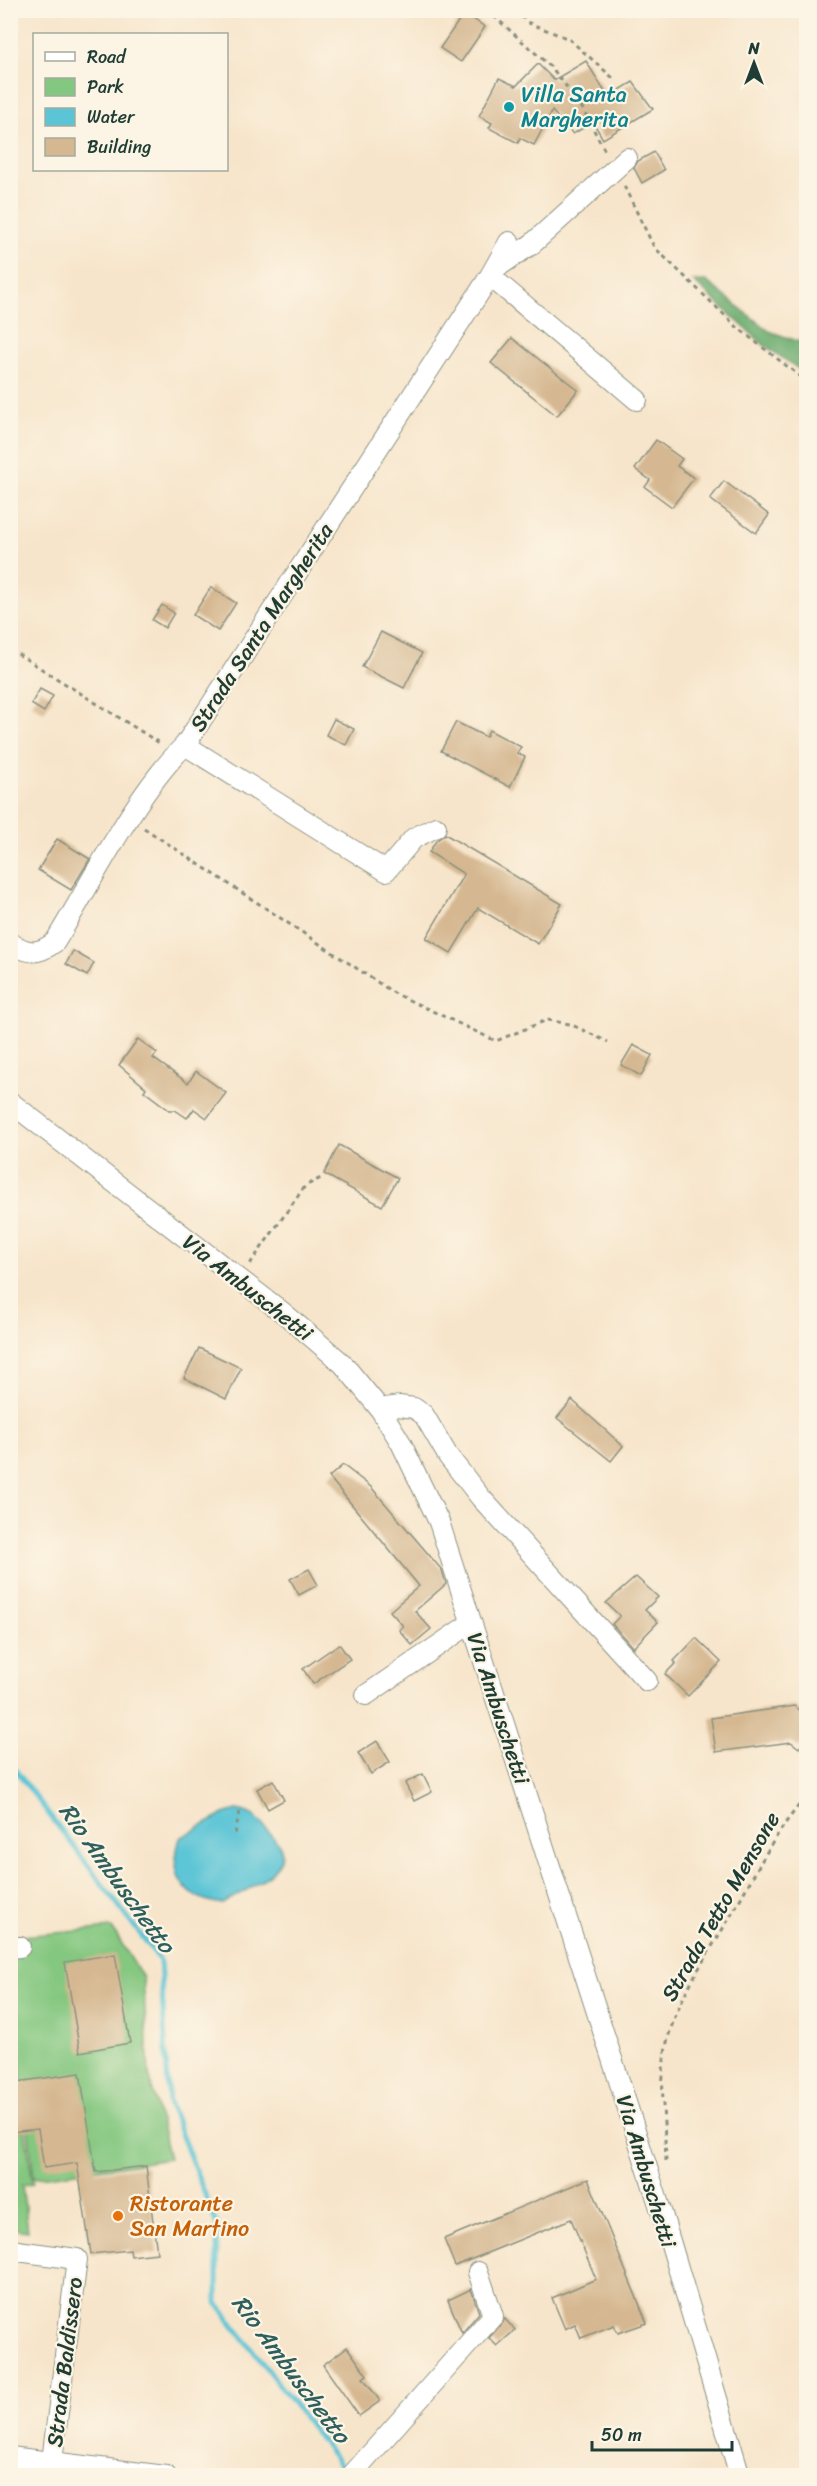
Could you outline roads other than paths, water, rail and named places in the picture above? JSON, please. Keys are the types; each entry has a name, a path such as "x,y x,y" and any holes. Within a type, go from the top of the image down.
{"street":[{"path":"621,163 532,244 492,273 637,400"},
{"name":"Strada Santa Margherita","path":"10,943 26,952 41,953 55,942 130,818 168,762 185,745 492,273 509,242"},
{"path":"185,745 386,871 414,838 436,827"},
{"name":"Via Ambuschetti","path":"10,1102 239,1279 343,1364 380,1409 401,1443 439,1522 662,2214 740,2475"},
{"path":"380,1409 399,1406 414,1408 424,1415 448,1456 481,1498 647,1682"},
{"path":"366,1695 471,1623"},
{"name":"Strada Baldissero","path":"10,2250 76,2259 52,2461"},
{"path":"353,2474 493,2316 478,2272"},
{"name":"Strada Baldissero","path":"10,2457 166,2475"}],"water":[{"path":"237,1810 248,1813 260,1821 279,1845 281,1858 270,1874 222,1904 197,1897 188,1891 178,1874 176,1864 180,1838 224,1814"}],"waterway":[{"name":"Rio Ambuschetto","path":"10,1763 160,1960 169,2103 217,2225 217,2303 347,2474"}],"place":[{"name":"Villa Santa Margherita","path":"509,107"},
{"name":"Ristorante San Martino","path":"118,2216"}]}
